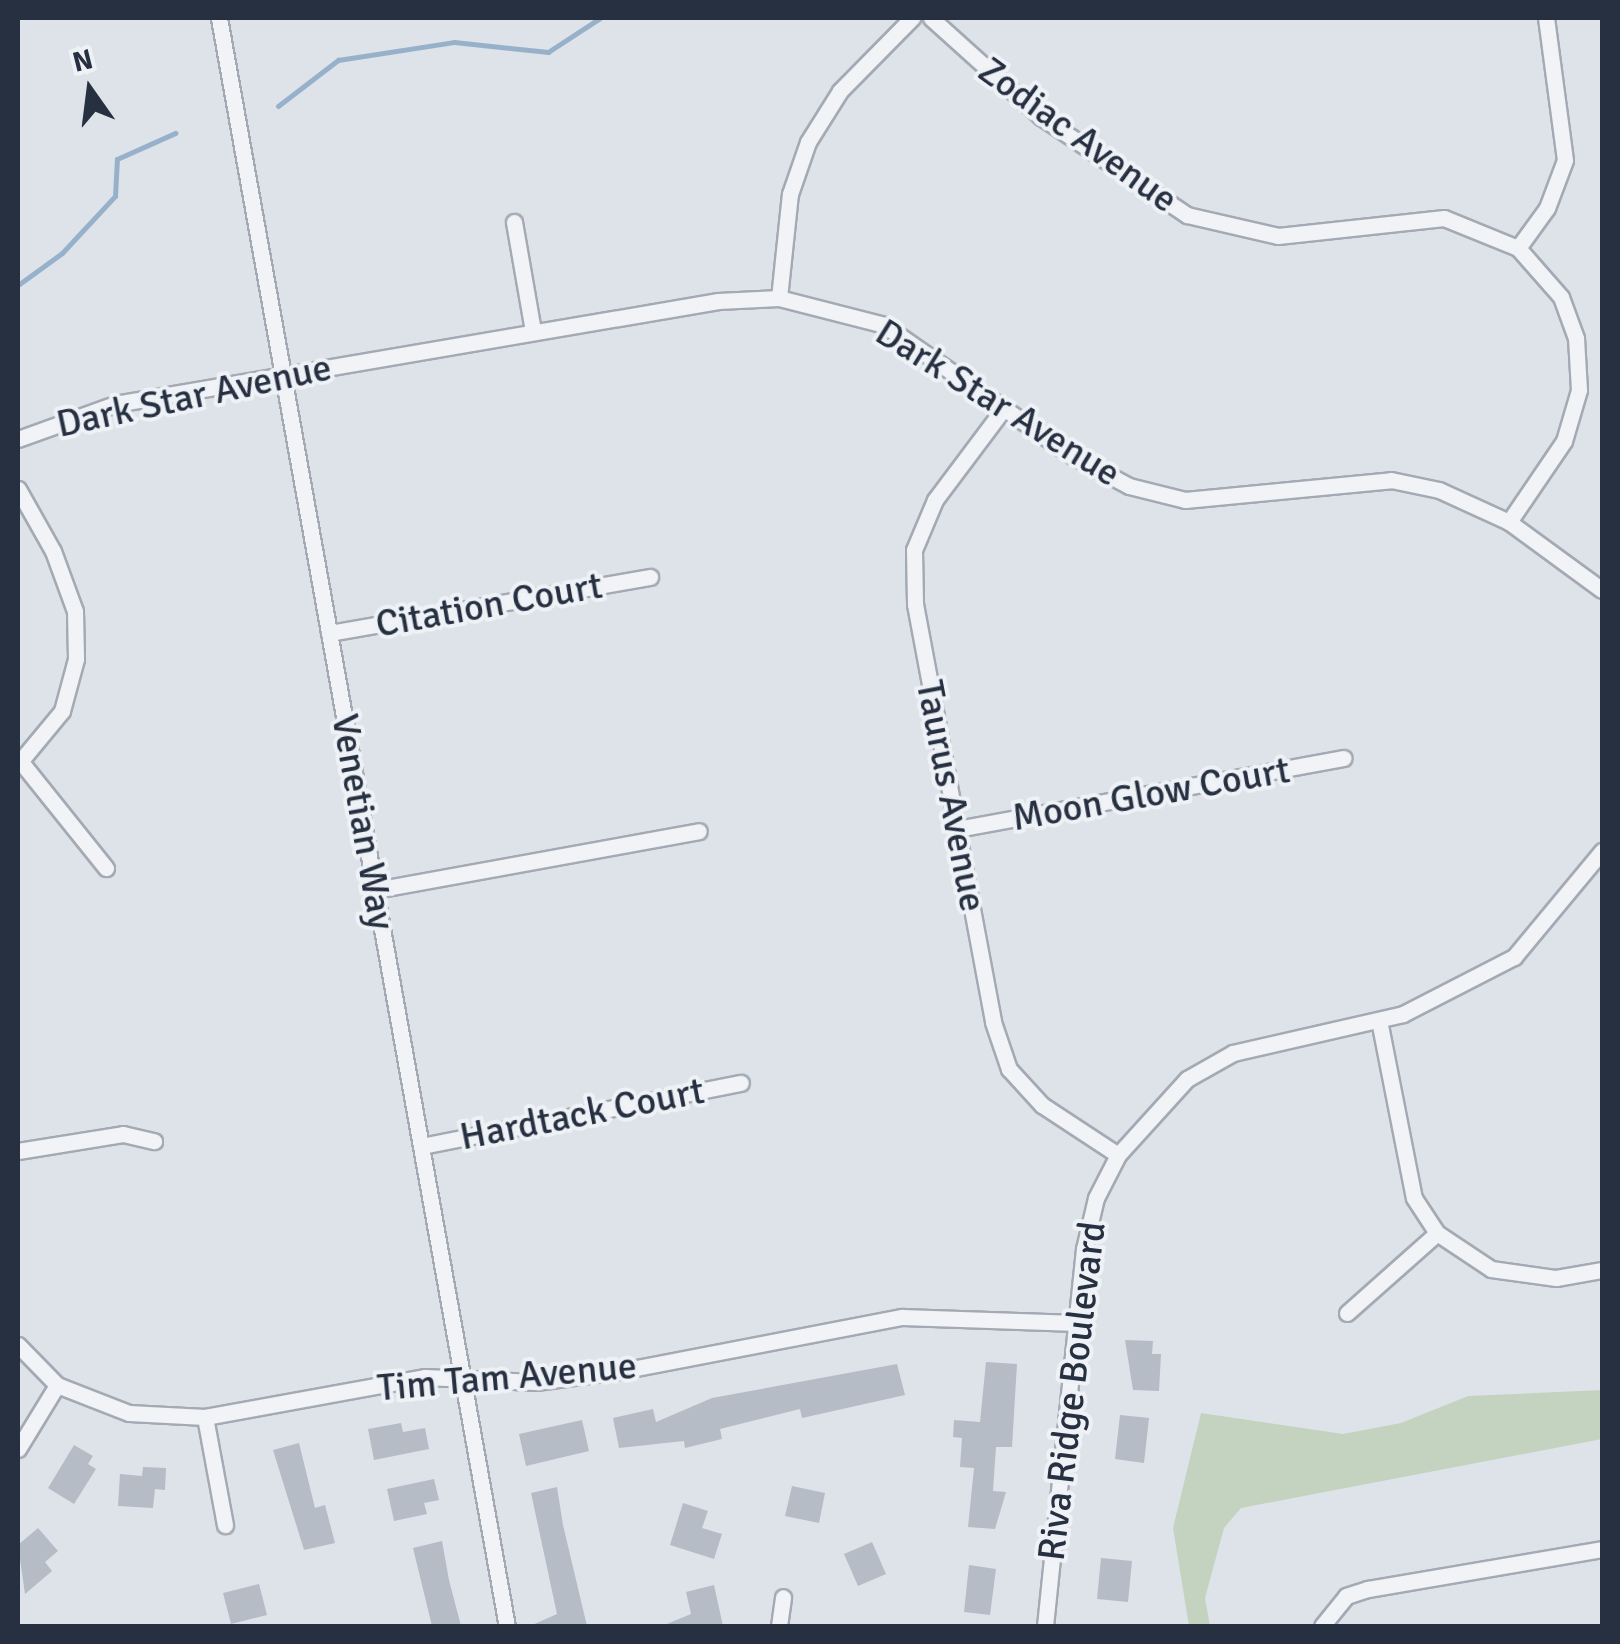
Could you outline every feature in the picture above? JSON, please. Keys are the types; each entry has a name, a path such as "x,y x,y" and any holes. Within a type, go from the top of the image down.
{"street":[{"name":"Venetian Way","path":"219,18 508,1626"},
{"path":"779,298 790,194 808,142 840,91 912,18"},
{"name":"Zodiac Avenue","path":"931,18 1041,117 1188,215 1278,236 1444,218 1518,248 1561,298 1576,338 1579,390 1564,441 1509,522"},
{"path":"1518,248 1547,208 1565,160 1546,18"},
{"path":"514,222 533,332"},
{"name":"Dark Star Avenue","path":"18,439 115,404 533,332 779,298 884,325 1004,408 1129,486 1185,500 1391,480 1439,490 1509,522 1602,590"},
{"name":"Taurus Avenue","path":"1004,408 936,500 914,550 915,604 992,1022 1009,1068 1042,1105 1118,1155"},
{"path":"18,489 53,551 75,612 76,659 62,711 19,763 106,868"},
{"name":"Citation Court","path":"329,633 650,577"},
{"name":"Moon Glow Court","path":"957,830 1344,758"},
{"path":"375,890 699,831"},
{"name":"Riva Ridge Boulevard","path":"1045,1626 1077,1323 1096,1198 1118,1155 1163,1100 1233,1053 1379,1020 1514,957 1602,852"},
{"path":"1379,1020 1406,1171 1438,1233 1491,1270 1556,1278 1602,1270"},
{"name":"Hardtack Court","path":"422,1146 742,1083"},
{"path":"18,1151 122,1134 154,1141"},
{"path":"1347,1313 1438,1233"},
{"name":"Tim Tam Avenue","path":"18,1344 57,1385 128,1414 205,1417 461,1376 536,1382 626,1370 902,1317 1077,1323"},
{"path":"18,1449 57,1385"},
{"path":"205,1417 226,1525"},
{"path":"1324,1620 1368,1589 1602,1549"},
{"path":"779,1626 783,1597"}],"green space":[{"path":"1602,1390 1602,1439 1241,1508 1224,1528 1205,1598 1210,1626 1189,1626 1173,1528 1201,1413 1343,1434 1401,1423 1468,1396"}],"building":[{"path":"1125,1340 1153,1341 1152,1354 1161,1354 1159,1391 1133,1390"},
{"path":"986,1362 1017,1364 1012,1447 996,1447 993,1491 1006,1492 995,1529 968,1527 974,1468 960,1467 962,1438 953,1437 954,1420 980,1422"},
{"path":"897,1364 905,1395 802,1418 800,1409 720,1429 722,1439 685,1448 684,1441 619,1448 613,1418 653,1409 656,1422 712,1398"},
{"path":"1120,1415 1149,1418 1144,1463 1115,1459"},
{"path":"582,1420 589,1451 526,1466 519,1434"},
{"path":"401,1423 403,1432 425,1428 429,1449 374,1460 368,1429"},
{"path":"299,1443 315,1508 325,1505 335,1543 304,1550 273,1450"},
{"path":"74,1445 93,1456 88,1464 96,1469 74,1504 48,1488"},
{"path":"143,1467 166,1468 165,1490 155,1489 153,1508 118,1506 120,1474 142,1476"},
{"path":"434,1479 439,1500 424,1503 427,1514 394,1521 387,1489"},
{"path":"792,1486 825,1493 819,1523 785,1516"},
{"path":"557,1487 587,1626 530,1626 557,1614 531,1493"},
{"path":"683,1503 708,1511 702,1528 722,1534 714,1559 670,1545"},
{"path":"38,1528 58,1551 45,1562 52,1571 25,1594 18,1545"},
{"path":"442,1541 461,1626 432,1626 413,1548"},
{"path":"872,1542 886,1574 858,1586 844,1554"},
{"path":"1101,1558 1132,1561 1128,1602 1097,1599"},
{"path":"969,1565 996,1569 990,1615 964,1612"},
{"path":"259,1584 267,1615 231,1624 223,1593"},
{"path":"714,1585 723,1626 662,1626 691,1614 686,1592"}],"waterway":[{"path":"278,106 338,60 454,42 548,52 600,18"},
{"path":"18,285 62,253 115,196 117,159 175,133"}]}
